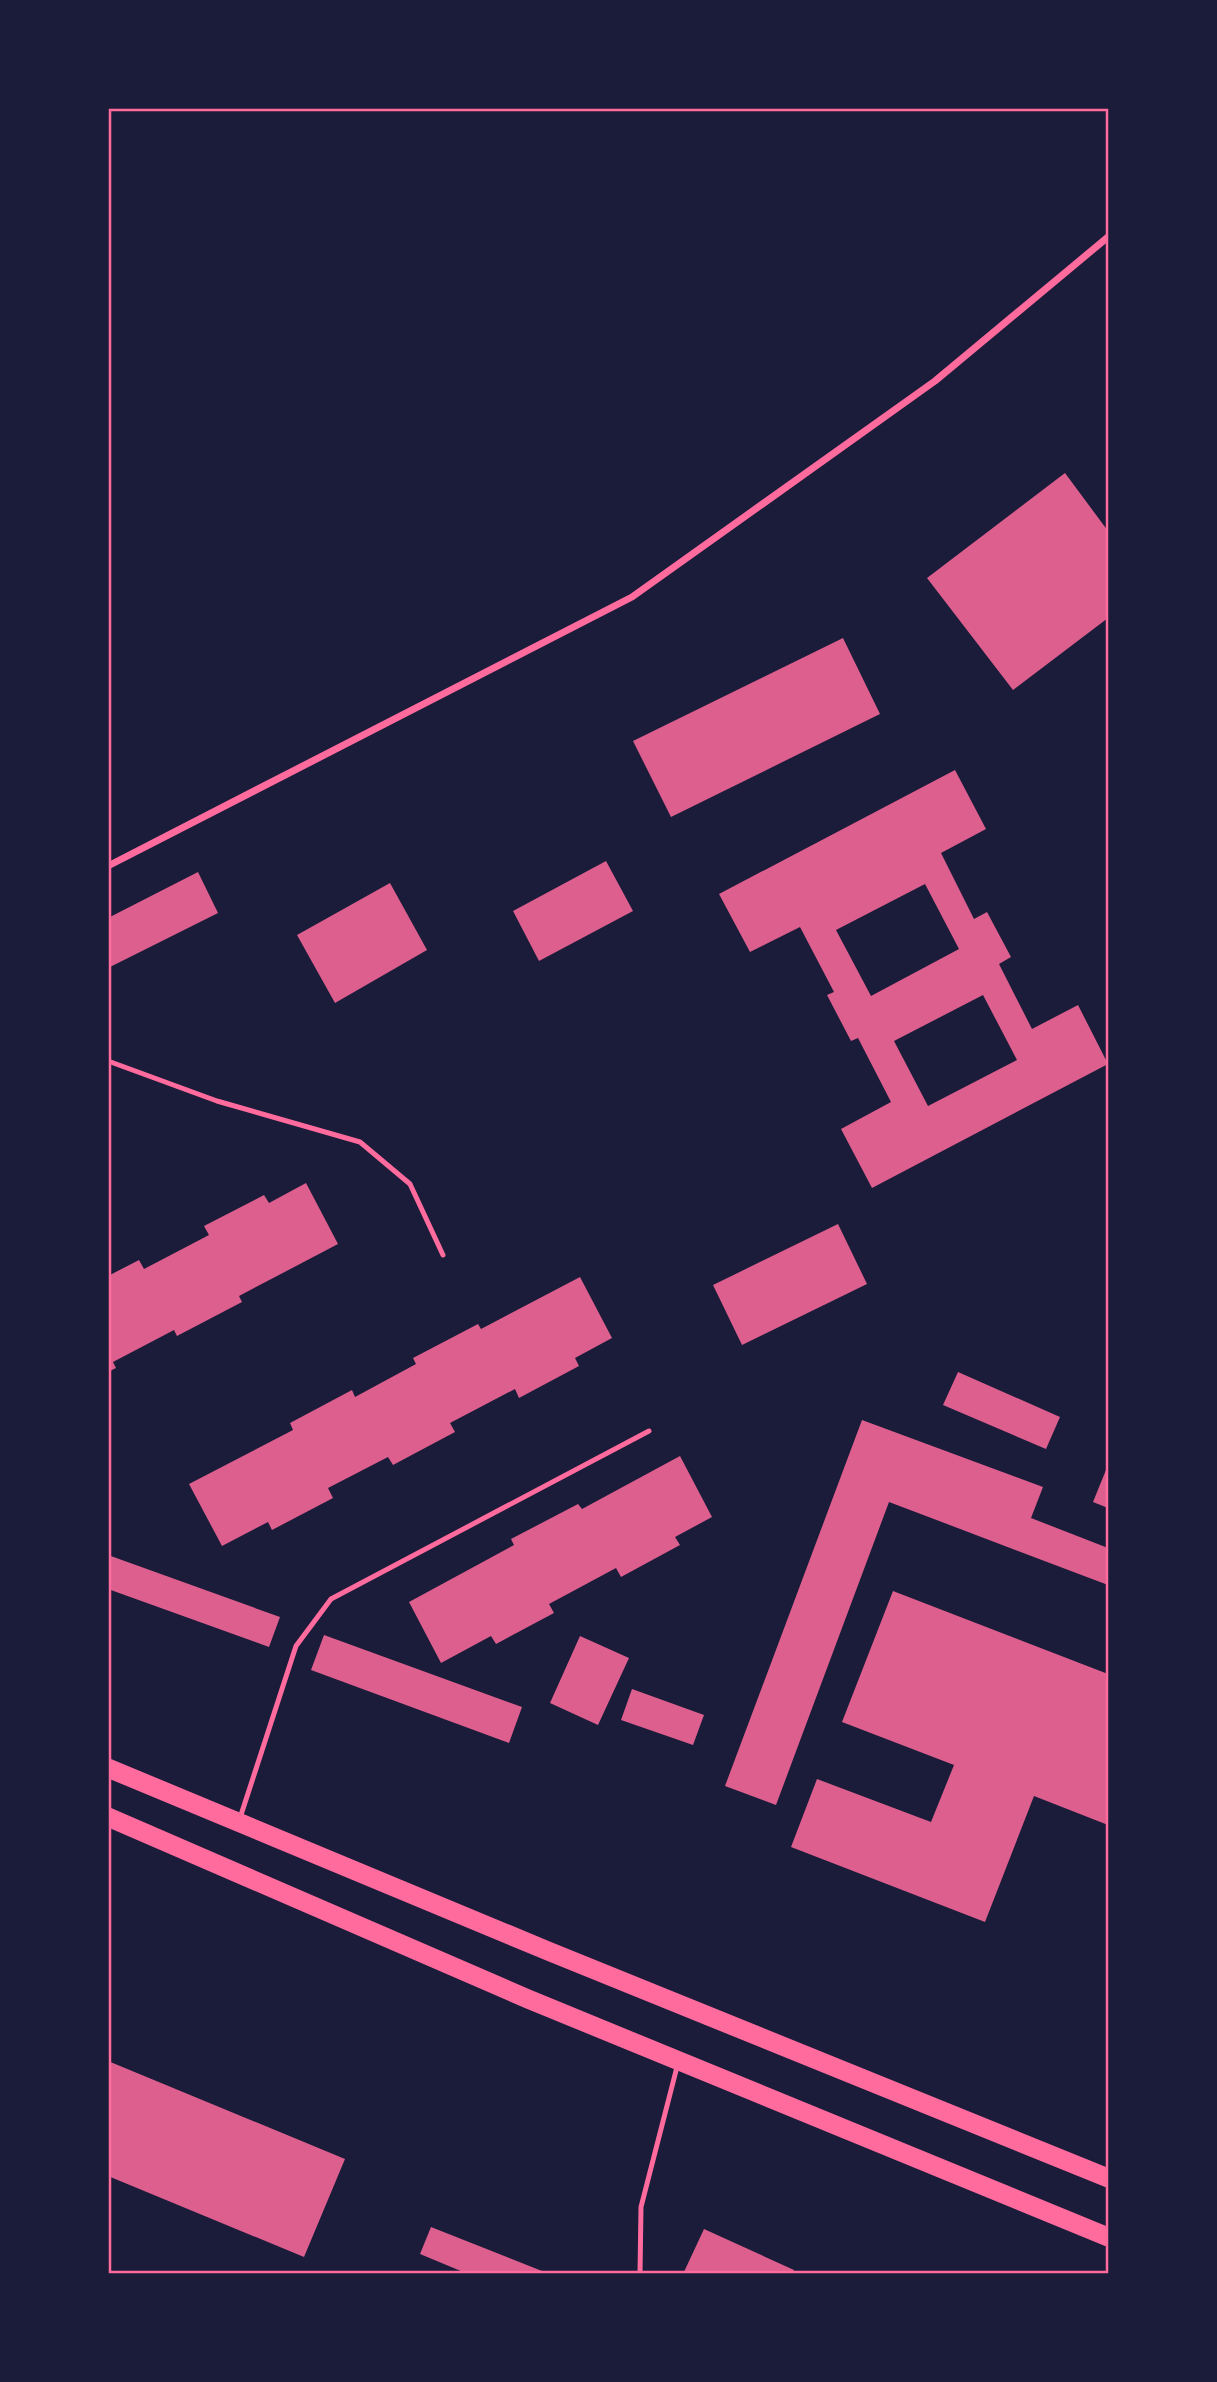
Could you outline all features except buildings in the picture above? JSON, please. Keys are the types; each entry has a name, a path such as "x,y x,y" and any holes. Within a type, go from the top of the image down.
{"highway":[{"path":"108,1768 548,1951 1108,2178"},
{"path":"108,1818 528,1999 1108,2237"}],"street":[{"path":"108,866 632,597 935,381 1108,237"}],"lane":[{"path":"108,1061 217,1101 360,1142 410,1184 443,1255"},
{"path":"239,1822 296,1646 331,1599 649,1431"},
{"path":"640,2273 641,2207 679,2060"}]}
